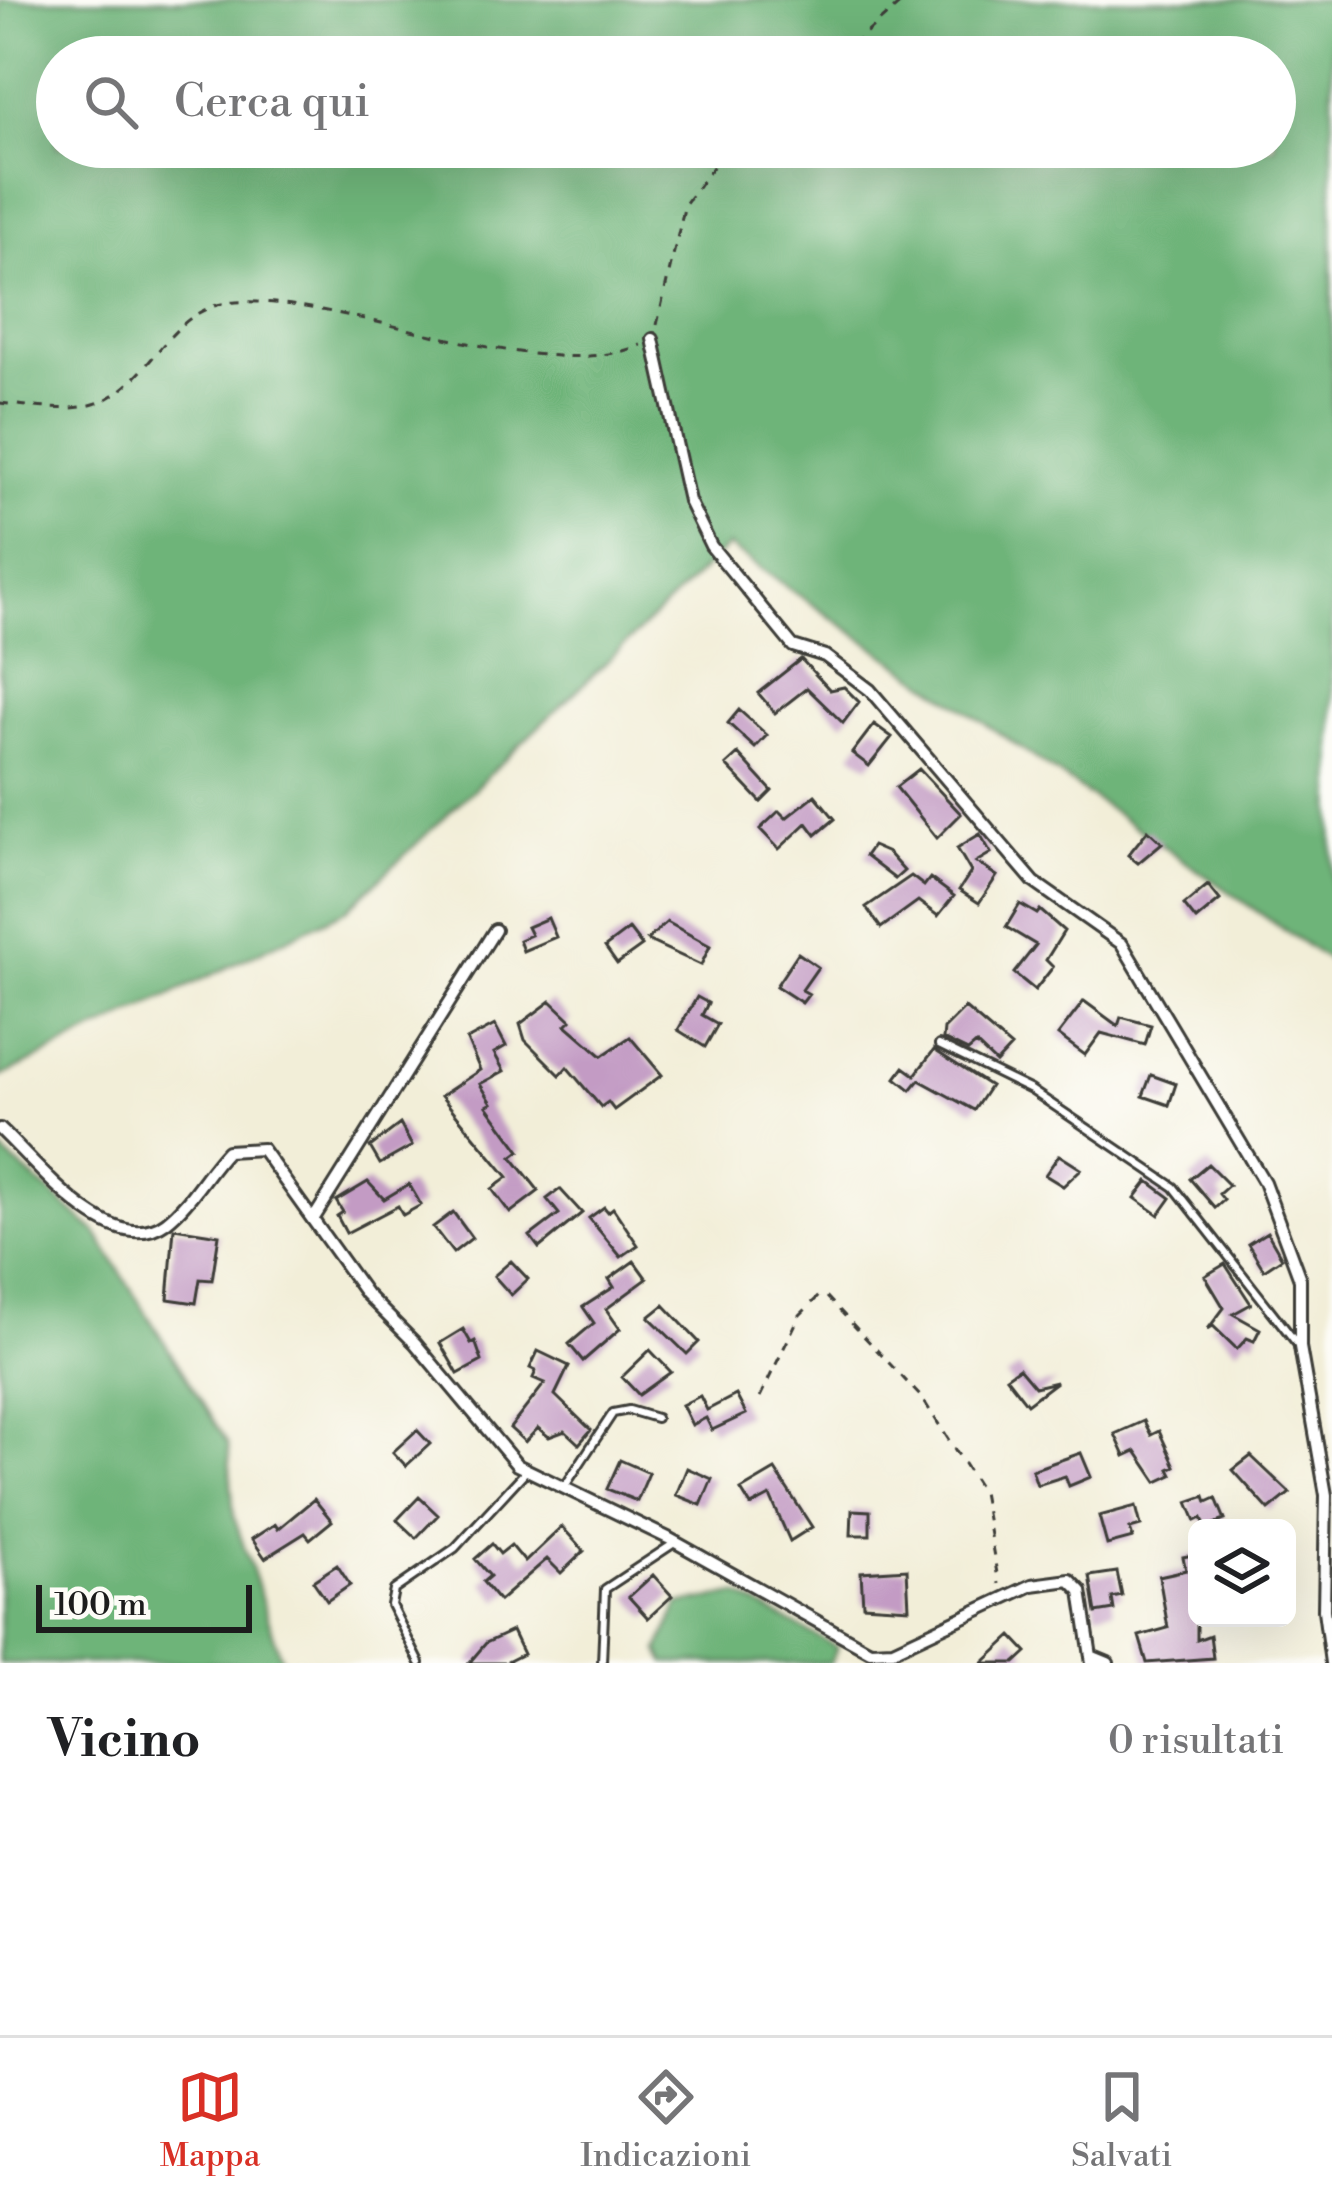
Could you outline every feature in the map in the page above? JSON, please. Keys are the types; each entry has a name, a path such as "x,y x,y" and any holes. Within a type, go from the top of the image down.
{"street":[{"path":"653,339 695,520 762,613 794,646 825,656 862,682 1023,870 1052,898 1111,933 1137,964 1271,1198 1299,1271 1300,1347 1325,1484 1324,1610 1331,1663"},
{"path":"314,1218 495,930"},
{"path":"0,1129 91,1215 119,1231 150,1229 168,1221 223,1154 241,1147 270,1154 366,1294 526,1472 676,1542 870,1651 893,1650 1050,1580 1074,1582 1082,1594 1091,1660 1108,1663"}],"lane":[{"path":"939,1045 1042,1097 1174,1187 1300,1347"},
{"path":"563,1489 613,1413 629,1410 656,1418"},
{"path":"420,1663 397,1618 392,1595 455,1548 526,1472"},
{"path":"602,1663 604,1589 676,1542"}],"path":[{"path":"863,36 904,0"},
{"path":"0,403 67,408 101,401 182,322 222,303 286,305 492,347 592,353 627,350 653,339 685,204 712,168"},
{"path":"760,1397 804,1308 819,1296 827,1298 916,1391 982,1492 989,1510 992,1568 1006,1597"}],"green space":[{"path":"0,0 1332,0 1332,963 728,546 348,909 0,1077"},
{"path":"0,1150 95,1231 228,1444 234,1517 283,1663 0,1663"},
{"path":"737,1594 837,1647 831,1663 665,1663 659,1651 679,1604"}],"building":[{"path":"801,659 830,690 844,687 859,702 843,723 807,688 775,713 758,693"},
{"path":"739,710 767,735 755,748 728,723"},
{"path":"874,724 892,737 869,766 852,753"},
{"path":"738,754 772,791 761,802 726,765"},
{"path":"919,769 961,814 937,838 896,787"},
{"path":"815,795 835,819 816,835 807,823 779,849 760,829 779,811 786,818"},
{"path":"1148,830 1162,843 1138,863 1128,855"},
{"path":"980,834 991,853 976,862 997,876 979,903 959,890 971,872 957,848"},
{"path":"872,846 888,853 904,871 895,879 865,856"},
{"path":"911,876 924,886 930,878 954,896 938,916 918,901 881,928 866,907"},
{"path":"1208,885 1220,900 1196,920 1184,905"},
{"path":"1020,904 1037,914 1040,910 1064,931 1046,960 1053,967 1035,990 1014,973 1036,945 1006,927"},
{"path":"548,918 556,937 523,951 519,940 531,935 527,927"},
{"path":"667,922 710,946 701,965 647,940"},
{"path":"629,929 642,946 617,964 605,947"},
{"path":"798,953 818,967 802,990 809,994 802,1003 776,986"},
{"path":"697,997 708,1003 702,1015 718,1024 705,1047 678,1030"},
{"path":"551,1001 571,1020 566,1025 602,1056 630,1037 662,1075 614,1110 608,1102 601,1107 567,1067 560,1075 525,1040 520,1024"},
{"path":"1084,1001 1118,1026 1121,1017 1151,1025 1145,1045 1101,1033 1085,1055 1058,1035"},
{"path":"965,1008 1011,1047 996,1063 976,1044 968,1051 943,1039 944,1029"},
{"path":"495,1025 506,1046 494,1053 504,1071 480,1084 492,1103 487,1106 520,1151 512,1157 539,1191 510,1213 492,1189 508,1177 441,1096 480,1070 467,1040"},
{"path":"934,1050 990,1086 974,1110 919,1080 911,1090 896,1078 904,1067 915,1075"},
{"path":"1151,1075 1176,1084 1169,1105 1143,1096"},
{"path":"400,1124 412,1146 380,1164 370,1147"},
{"path":"1059,1155 1081,1169 1063,1186 1045,1175"},
{"path":"1208,1164 1229,1185 1219,1194 1224,1200 1215,1208 1190,1179"},
{"path":"1148,1181 1171,1198 1159,1215 1135,1198"},
{"path":"368,1182 384,1199 409,1184 421,1205 403,1215 398,1206 346,1233 336,1201"},
{"path":"560,1189 582,1213 539,1248 530,1236 559,1214 547,1199"},
{"path":"604,1207 608,1212 613,1208 638,1245 621,1257 589,1218"},
{"path":"453,1212 472,1238 453,1253 433,1227"},
{"path":"174,1228 219,1235 212,1280 200,1279 196,1303 168,1299"},
{"path":"1267,1232 1282,1258 1264,1270 1248,1244"},
{"path":"511,1261 528,1279 511,1295 494,1276"},
{"path":"634,1261 647,1279 606,1309 620,1329 583,1361 569,1344 594,1323 583,1307 614,1287 609,1279"},
{"path":"1225,1264 1251,1304 1233,1314 1260,1329 1254,1341 1247,1338 1237,1349 1213,1326 1208,1329 1224,1308 1205,1276"},
{"path":"664,1305 699,1342 687,1354 649,1317"},
{"path":"463,1329 471,1343 475,1341 482,1361 458,1374 440,1343"},
{"path":"650,1350 671,1372 639,1395 622,1377"},
{"path":"538,1351 569,1366 555,1395 591,1430 579,1444 565,1431 549,1437 538,1428 525,1442 510,1428 545,1383 533,1378 536,1371 530,1368"},
{"path":"1019,1368 1035,1387 1056,1382 1027,1404 1006,1377"},
{"path":"736,1395 746,1414 712,1430 706,1418 692,1425 682,1405 700,1396 707,1410"},
{"path":"1144,1421 1151,1435 1159,1431 1175,1466 1169,1469 1172,1475 1157,1482 1136,1451 1125,1456 1115,1434"},
{"path":"417,1430 430,1444 406,1466 393,1452"},
{"path":"1081,1453 1091,1477 1069,1486 1065,1476 1037,1485 1032,1470"},
{"path":"1251,1456 1290,1493 1269,1510 1233,1470"},
{"path":"620,1460 649,1473 637,1501 607,1489"},
{"path":"687,1468 712,1479 701,1505 676,1495"},
{"path":"775,1470 812,1527 790,1541 770,1496 751,1506 741,1490"},
{"path":"419,1497 438,1515 416,1538 397,1520"},
{"path":"1216,1498 1225,1519 1195,1519 1188,1502"},
{"path":"314,1499 332,1521 310,1539 305,1533 265,1558 252,1539 275,1524 278,1529"},
{"path":"1136,1506 1141,1526 1130,1529 1133,1538 1107,1545 1099,1516"},
{"path":"852,1510 870,1511 870,1535 851,1535"},
{"path":"562,1527 584,1551 561,1573 547,1559 499,1601 483,1582 490,1576 475,1559 492,1544 500,1554 511,1545 525,1562"},
{"path":"1188,1556 1188,1627 1197,1627 1197,1640 1210,1635 1213,1658 1147,1663 1139,1636 1168,1628 1159,1576 1186,1570 1183,1557"},
{"path":"337,1565 350,1585 327,1601 313,1581"},
{"path":"907,1569 909,1608 863,1605 861,1572"},
{"path":"1117,1572 1122,1596 1112,1598 1114,1610 1096,1613 1090,1576"},
{"path":"653,1575 672,1596 648,1618 629,1597"},
{"path":"512,1631 523,1654 505,1663 469,1663 486,1643"},
{"path":"1012,1636 1027,1652 1015,1663 983,1663"}]}
